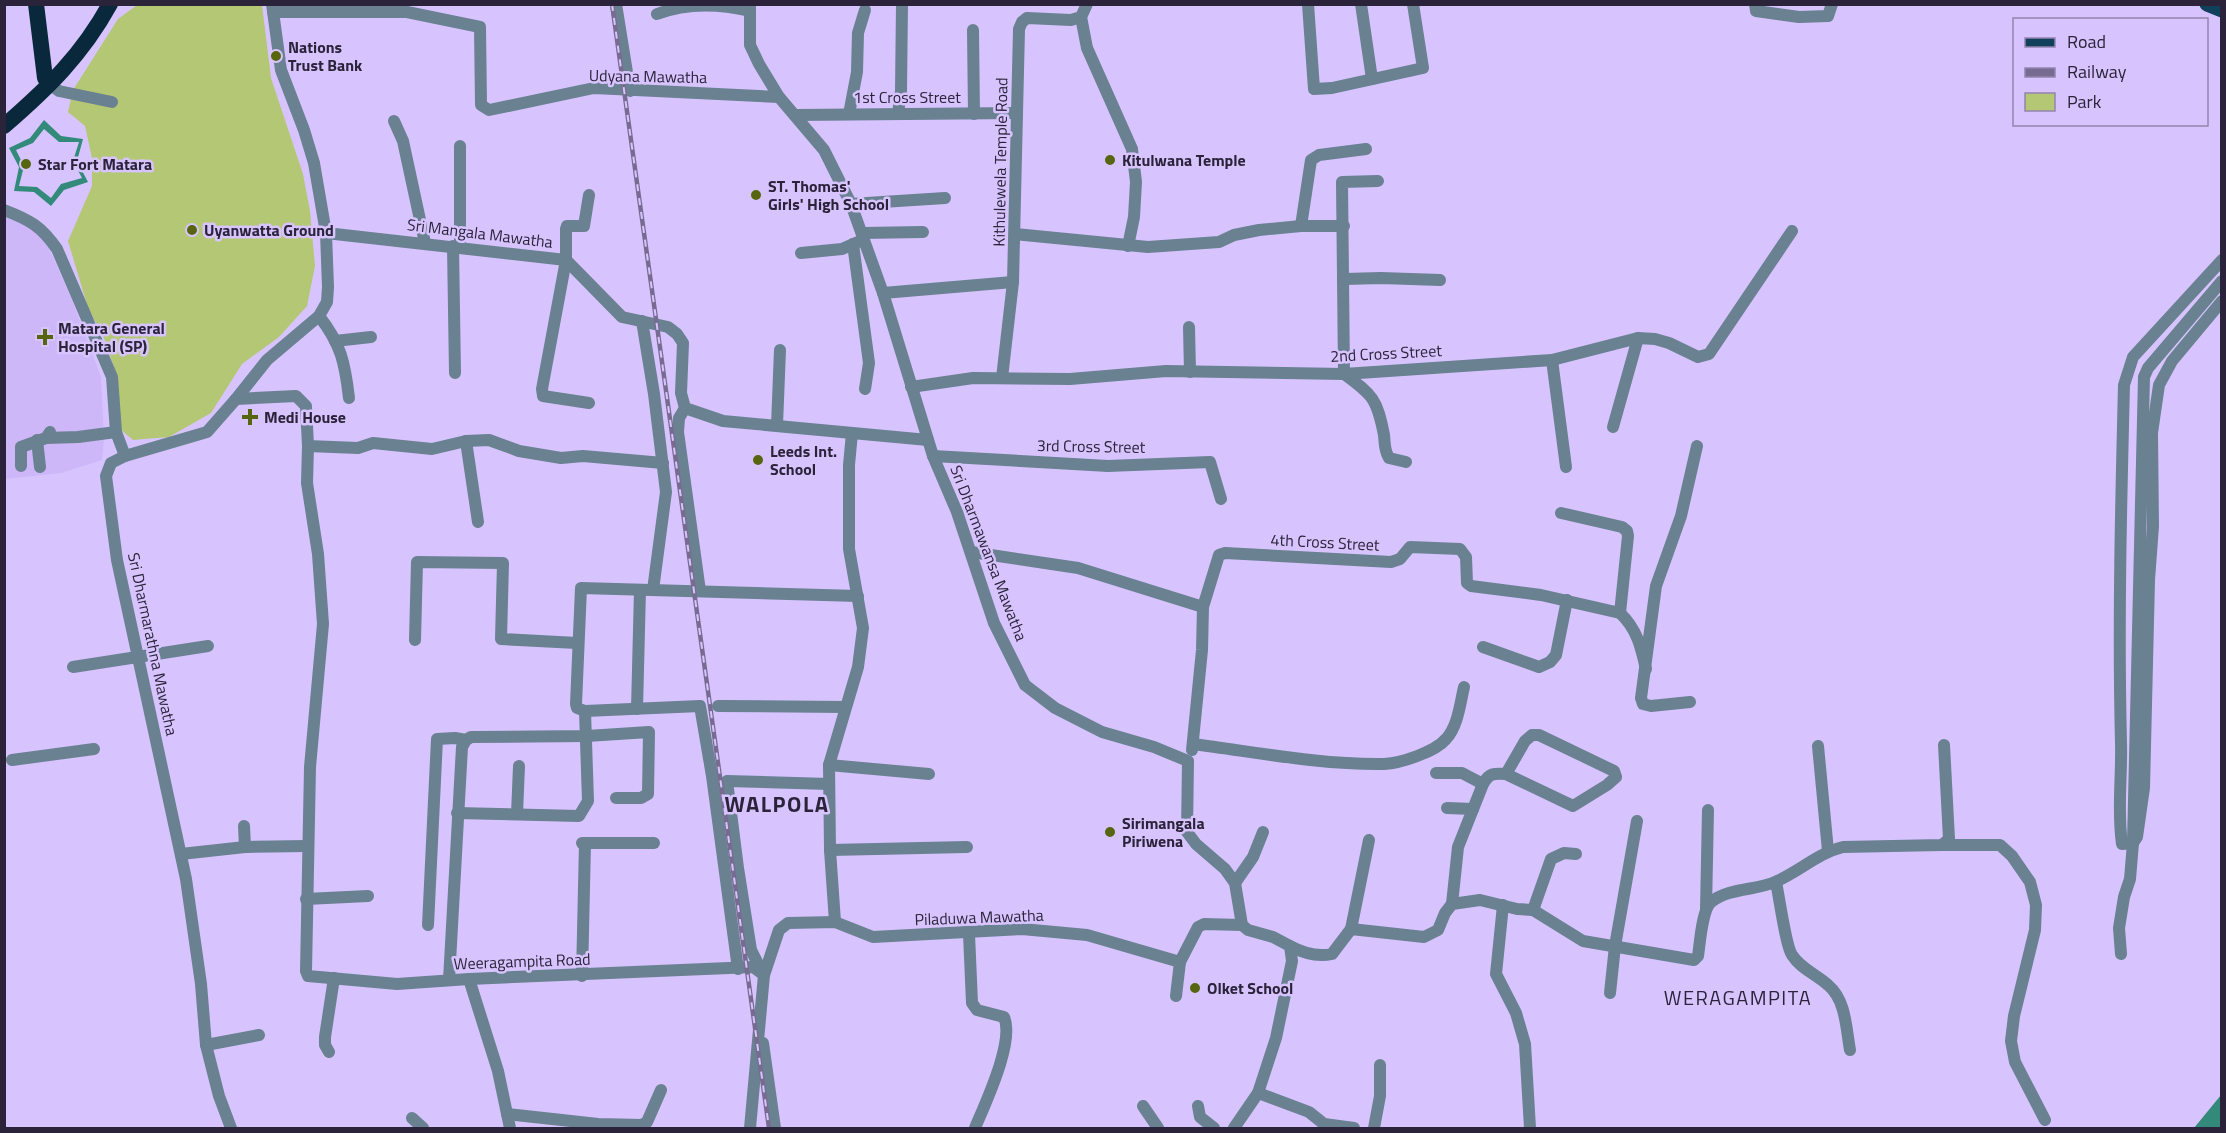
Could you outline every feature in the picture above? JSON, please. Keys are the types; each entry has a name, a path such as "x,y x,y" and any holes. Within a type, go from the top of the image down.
{"highway":[{"path":"36,4 48,82"},
{"path":"4,112 48,82 99,4"},
{"path":"4,126 77,55 110,4"}],"main road":[{"path":"2207,4 2222,10"}],"street":[{"path":"616,4 630,91"},
{"path":"898,114 901,91 902,4"},
{"path":"1087,4 1080,17 1087,48 1132,149 1136,182 1134,218 1128,246"},
{"path":"1308,4 1314,89 1332,88 1423,68 1413,4"},
{"path":"1361,4 1372,79"},
{"path":"1755,4 1756,10 1799,17 1828,16 1832,4"},
{"path":"657,14 671,9 724,5 750,8"},
{"path":"111,463 125,456 207,432 267,360 319,316 327,302 326,233 314,163 281,70 272,8"},
{"name":"Udyana Mawatha","path":"272,8 408,8 480,27 481,105 489,110 594,88 779,97"},
{"name":"Sri Dharmawansa Mawatha","path":"750,8 750,45 759,64 779,97 824,150 851,204 860,239 884,292 933,456 957,512 994,623 1025,685 1055,708 1102,732 1154,747 1188,761"},
{"path":"849,114 857,72 858,33 865,10"},
{"name":"Kithulewela Temple Road","path":"1002,378 1013,282 1019,28 1027,18 1071,20 1080,17"},
{"path":"973,30 974,114"},
{"path":"48,82 59,91 112,102"},
{"name":"1st Cross Street","path":"796,115 1017,113"},
{"path":"394,121 403,141 425,243"},
{"path":"455,373 460,146"},
{"path":"1301,226 1311,160 1319,154 1365,148"},
{"path":"1378,181 1342,182 1344,374 1369,392 1375,401 1384,436 1384,450 1389,458 1406,462"},
{"path":"589,195 584,226 567,226 566,260 542,389 543,396 589,403"},
{"path":"851,204 945,198"},
{"path":"4,210 29,219 48,235 57,249 112,376 117,437 125,456"},
{"path":"1015,234 1148,247 1219,242 1234,235 1259,230 1301,226 1344,226"},
{"name":"2nd Cross Street","path":"911,387 973,378 1070,379 1166,371 1344,374 1552,360 1638,338 1669,343 1698,357 1709,354 1792,231"},
{"path":"801,253 842,249 860,239 923,232"},
{"name":"Sri Mangala Mawatha","path":"326,233 566,260 622,317 668,327 677,334 683,343 681,393 686,408"},
{"path":"860,239 869,363 865,389"},
{"path":"2133,843 2122,844 2119,824 2122,751 2119,669 2124,385 2133,357 2222,260"},
{"path":"1344,279 1440,280"},
{"path":"2121,954 2119,928 2124,897 2130,879 2133,843 2144,377 2148,368 2222,281"},
{"path":"884,292 1013,282"},
{"path":"2133,843 2137,837 2144,788 2149,580 2153,526 2152,433 2159,385 2172,361 2222,301"},
{"path":"319,316 330,331 344,360 349,398"},
{"path":"642,321 666,492 653,590"},
{"path":"1189,327 1190,372"},
{"path":"335,341 371,338"},
{"path":"1613,427 1638,338"},
{"path":"777,425 780,350"},
{"path":"1552,360 1566,467"},
{"path":"236,399 297,396 306,406 307,483 318,554 323,624 310,767 306,899 368,896"},
{"path":"700,591 678,432 679,418 686,408 723,421 928,440"},
{"path":"835,922 830,849 829,765 858,667 863,628 849,549 849,465 852,433"},
{"path":"21,466 21,447 44,436 117,437"},
{"path":"40,467 44,436"},
{"name":"Sri Dharmarathna Mawatha","path":"117,437 106,476 117,560 140,657 181,854 201,984 206,1045 219,1096 231,1128"},
{"path":"308,446 358,448 373,443 432,449 466,441 489,440 519,451 561,458 583,456 663,463"},
{"path":"466,441 478,522"},
{"path":"1690,702 1651,706 1643,704 1641,698 1656,586 1681,516 1697,446"},
{"name":"3rd Cross Street","path":"933,456 1107,466 1210,462 1221,499"},
{"path":"1561,513 1622,527 1627,531 1620,613 1630,622 1638,637 1646,669"},
{"name":"4th Cross Street","path":"1203,607 1219,555 1225,553 1390,562 1400,559 1410,547 1463,551 1467,561 1467,583 1471,586 1541,595 1620,613"},
{"path":"970,552 1078,568 1203,607 1202,650 1193,744 1188,761 1187,832 1196,844 1225,869 1235,883 1242,925"},
{"path":"415,640 417,562 503,563 501,639 578,643"},
{"path":"738,969 712,776 700,706 585,711 577,708 581,588 858,596"},
{"path":"637,709 640,590"},
{"path":"1483,647 1539,667 1550,662 1556,655 1567,600"},
{"path":"73,667 208,646"},
{"path":"1193,744 1256,754 1331,761 1385,764 1404,761 1431,750 1446,740 1454,724 1464,687"},
{"path":"718,706 845,707"},
{"path":"457,813 579,816 588,801 585,711"},
{"path":"449,980 457,813 462,747 466,740 471,737 587,736 649,732 648,794 641,798 616,798"},
{"path":"1351,929 1424,937 1438,930 1444,913 1452,904 1458,847 1483,784 1486,778 1493,773 1506,774 1573,806 1607,786 1616,777 1614,771 1539,735 1532,735 1525,741 1506,774"},
{"path":"428,925 437,740 454,738 466,740"},
{"path":"1942,845 1949,839 1944,745"},
{"path":"1818,746 1828,851"},
{"path":"12,759 94,749"},
{"path":"829,765 929,774"},
{"path":"517,814 519,766"},
{"path":"1436,773 1462,773 1483,784"},
{"path":"775,1128 761,1021 764,975 751,950 727,781 829,784"},
{"path":"1447,808 1473,809"},
{"path":"1452,904 1480,900 1517,909 1533,910 1583,941 1694,960 1698,956 1706,909 1708,810"},
{"path":"1610,993 1615,946 1637,821"},
{"path":"244,826 245,847"},
{"path":"1235,883 1253,857 1263,832"},
{"path":"1176,996 1180,962 1198,927 1204,924 1242,925 1248,930 1273,937 1299,951 1332,954 1351,929 1369,840"},
{"path":"582,975 583,843 654,843"},
{"path":"1706,909 1711,902 1731,892 1776,882 1828,851 1843,848 1942,845 2000,846 2012,856 2030,882 2036,905 2034,930 2014,1016 2011,1041 2015,1062 2045,1119"},
{"path":"181,854 245,847 307,846"},
{"path":"830,849 967,847"},
{"path":"1533,910 1551,859 1564,853 1576,854"},
{"path":"1776,882 1790,954 1808,972 1827,983 1836,992 1843,1011 1850,1050"},
{"name":"Weeragampita Road","path":"306,899 306,970 308,976 397,984 753,967 764,975"},
{"path":"1503,904 1496,974 1516,1013 1525,1044 1530,1128"},
{"name":"Piladuwa Mawatha","path":"764,975 779,930 788,923 835,922 873,937 969,934 1022,929 1087,935 1180,962"},
{"path":"969,934 972,1003 977,1010 1004,1017 1007,1023 1005,1052 975,1128"},
{"path":"1234,1128 1258,1093 1276,1038 1292,961 1290,946"},
{"path":"750,1128 764,975"},
{"path":"329,1052 325,1045 325,1037 334,978"},
{"path":"469,979 498,1071 510,1128"},
{"path":"206,1045 259,1035"},
{"path":"1374,1128 1380,1096 1380,1065"},
{"path":"507,1114 598,1124 642,1125 647,1122 661,1090"},
{"path":"1258,1093 1309,1112 1324,1124 1354,1128"},
{"path":"1143,1106 1158,1128"},
{"path":"1198,1106 1200,1117 1214,1128"},
{"path":"412,1118 423,1128"}],"shaded area":[{"path":"44,120 61,136 83,139 77,161 88,182 64,190 51,206 34,192 14,191 19,167 9,148 30,138","holes":["44,129 59,142 79,142 73,161 82,178 61,184 51,198 37,187 19,186 24,166 16,150 33,143"]},
{"name":"Matara General Hospital (SP)","path":"5,217 30,226 46,242 71,297 101,377 104,439 102,460 61,473 5,479"},
{"path":"2221,1095 2221,1128 2194,1128"}],"green space":[{"name":"Uyanwatta Ground","path":"137,5 262,5 271,78 303,174 310,211 315,266 307,306 279,337 242,364 211,413 169,437 133,440 119,428 117,376 104,338 88,308 68,241 92,186 92,158 85,126 68,112 73,90 118,19"}],"railway":[{"path":"612,4 769,1128"}],"place":[{"name":"Nations Trust Bank","path":"276,56"},
{"name":"Kitulwana Temple","path":"1110,160"},
{"name":"Star Fort Matara","path":"26,164"},
{"name":"ST. Thomas' Girls' High School","path":"756,195"},
{"name":"Uyanwatta Ground","path":"192,230"},
{"name":"Matara General Hospital (SP)","path":"45,337"},
{"name":"Medi House","path":"250,417"},
{"name":"Leeds Int. School","path":"758,460"},
{"name":"Sirimangala Piriwena","path":"1110,832"},
{"name":"Olket School","path":"1195,988"}],"district":[{"name":"WALPOLA","path":"777,804"},
{"name":"WERAGAMPITA","path":"1738,997"}]}
